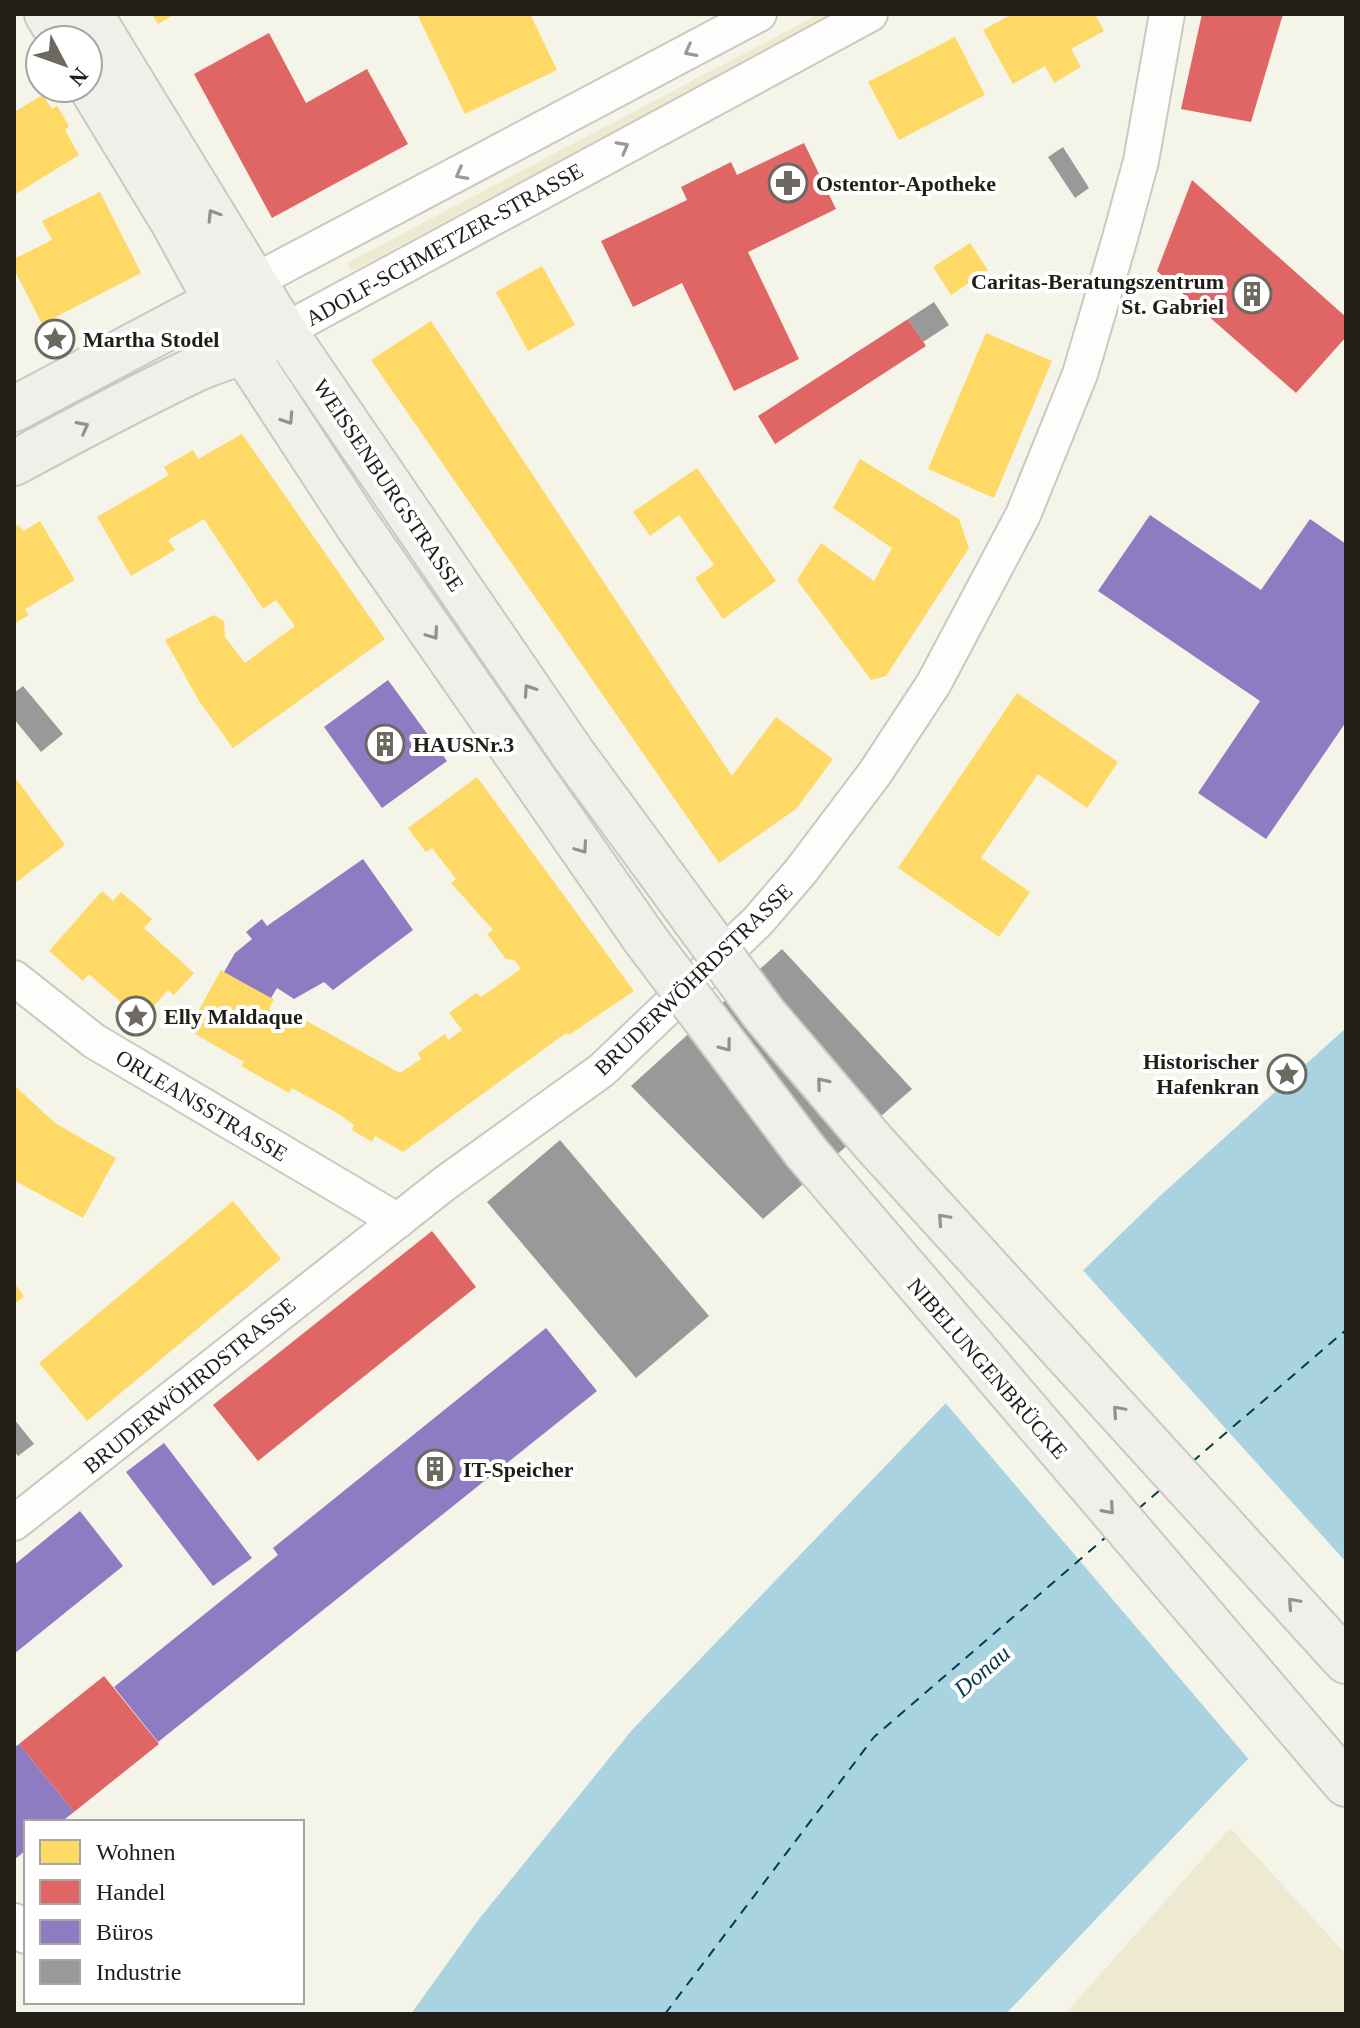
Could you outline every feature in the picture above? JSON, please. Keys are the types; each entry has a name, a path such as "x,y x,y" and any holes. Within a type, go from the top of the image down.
{"main road":[{"name":"WEISSENBURGSTRASSE","path":"90,14 235,291 245,353 356,523 645,939"},
{"name":"WEISSENBURGSTRASSE","path":"103,104 235,291 284,331 573,754 764,1014 873,1142 1346,1661"},
{"path":"14,409 235,291"},
{"name":"ADOLF-SCHMETZER-STRASSE","path":"14,463 153,389 209,363 245,353 284,331"},
{"name":"NIBELUNGENBRÜCKE","path":"645,939 827,1181 1346,1784"}],"street":[{"path":"235,291 759,14"},
{"name":"ADOLF-SCHMETZER-STRASSE","path":"284,331 870,14"},
{"name":"BRUDERWÖHRDSTRASSE","path":"14,1523 398,1221 602,1070 758,921 801,871 875,773 934,683 1023,515 1080,374 1141,161 1163,30 1147,14"},
{"name":"ORLEANSSTRASSE","path":"14,978 94,1041 398,1221"}],"shaded area":[{"path":"819,14 837,14 352,271 347,263"},
{"path":"1230,1828 1346,1954 1346,2014 1065,2014"}],"water":[{"name":"Donau","path":"1346,1028 1346,1664 1240,1767 1006,2014 411,2014 479,1919 632,1730 943,1406 1161,1195"}],"pier":[{"path":"1080,1267 1346,1562 1346,1669 1251,1762 943,1400"}],"building: Wohnen":[{"path":"152,14 175,14 158,24"},
{"path":"417,14 530,14 557,70 465,114"},
{"path":"1012,14 1095,14 1104,31 1071,49 1081,67 1054,83 1045,66 1013,84 983,30"},
{"path":"955,37 985,95 899,140 868,82"},
{"path":"28,104 49,104 52,109 57,106 69,126 65,130 79,155 14,195 14,112"},
{"path":"100,192 141,273 42,324 14,269 14,259 52,240 42,221"},
{"path":"970,243 988,270 951,295 933,267"},
{"path":"542,266 575,325 528,351 496,292"},
{"path":"431,321 732,776 776,717 833,759 796,809 719,863 371,360"},
{"path":"986,333 1052,361 994,498 928,469"},
{"path":"242,434 385,639 233,748 199,701 165,640 214,615 224,621 225,637 245,663 295,626 276,600 263,609 204,519 168,540 175,550 131,576 97,517 169,475 164,467 193,450 198,459"},
{"path":"860,459 959,519 969,548 886,676 871,680 797,580 821,543 874,581 892,548 833,508"},
{"path":"697,468 776,581 723,619 695,578 714,565 679,515 650,536 633,512"},
{"path":"40,521 75,580 25,609 29,615 14,624 14,527 18,525 24,531"},
{"path":"1017,693 1118,762 1087,808 1038,774 981,858 1030,892 999,937 898,868"},
{"path":"14,776 65,845 14,884"},
{"path":"477,777 634,991 569,1035 566,1033 403,1152 375,1136 372,1142 352,1130 354,1125 337,1113 292,1088 289,1093 241,1066 244,1062 188,1030 221,970 274,999 269,1009 287,1017 294,1014 400,1073 421,1059 418,1053 445,1034 448,1040 462,1030 449,1013 476,993 481,997 521,969 514,960 506,959 487,934 493,930 451,883 456,879 432,848 426,852 408,828"},
{"path":"102,891 113,901 121,892 152,919 144,928 194,973 174,995 168,990 141,1020 89,974 83,981 49,951"},
{"path":"14,1085 55,1123 116,1158 83,1218 14,1180"},
{"path":"233,1201 281,1259 87,1421 39,1363"},
{"path":"14,1283 24,1296 14,1305"}],"building: Handel":[{"path":"1202,14 1283,14 1251,122 1181,109"},
{"path":"269,33 306,103 367,69 408,144 272,218 194,74"},
{"path":"804,143 836,209 748,252 799,359 734,391 682,283 633,307 601,241 687,200 681,187 731,162 737,175"},
{"name":"Caritas-Beratungszentrum St. Gabriel","path":"1192,180 1346,317 1346,337 1296,393 1157,271"},
{"path":"908,319 926,346 775,444 758,416"},
{"path":"432,1231 476,1287 258,1461 213,1405"},
{"path":"104,1676 159,1744 74,1812 19,1744"}],"building: Büros":[{"path":"1150,515 1261,590 1310,519 1346,544 1346,722 1266,839 1198,793 1260,701 1098,591"},
{"name":"HAUSNr.3","path":"388,680 447,761 382,808 324,727"},
{"path":"363,859 413,930 333,990 324,982 294,999 277,988 271,998 224,972 235,953 252,939 246,932 262,919 267,926"},
{"name":"IT-Speicher","path":"546,1328 597,1391 158,1742 114,1687 278,1555 273,1548"},
{"path":"164,1443 252,1558 213,1586 126,1472"},
{"path":"80,1511 123,1566 14,1654 14,1565"},
{"path":"19,1744 74,1812 64,1820 24,1820 24,1852 14,1860 14,1748"}],"building: Industrie":[{"path":"1063,147 1089,188 1075,198 1048,157"},
{"path":"934,302 949,325 923,342 908,319"},
{"path":"23,686 63,734 41,752 14,719 14,693"},
{"path":"782,949 912,1089 763,1219 631,1086"},
{"path":"560,1140 709,1316 636,1378 487,1202"},
{"path":"14,1419 34,1444 18,1456 14,1451"}],"ferry route":[{"path":"1192,1462 1346,1330"},
{"path":"1138,1509 1160,1490"},
{"path":"665,2014 874,1737 1106,1537"}],"place":[{"name":"Ostentor-Apotheke","path":"788,183"},
{"name":"Caritas-Beratungszentrum St. Gabriel","path":"1252,294"},
{"name":"Martha Stodel","path":"55,339"},
{"name":"HAUSNr.3","path":"385,744"},
{"name":"Elly Maldaque","path":"136,1016"},
{"name":"Historischer Hafenkran","path":"1287,1074"},
{"name":"IT-Speicher","path":"435,1469"}]}
